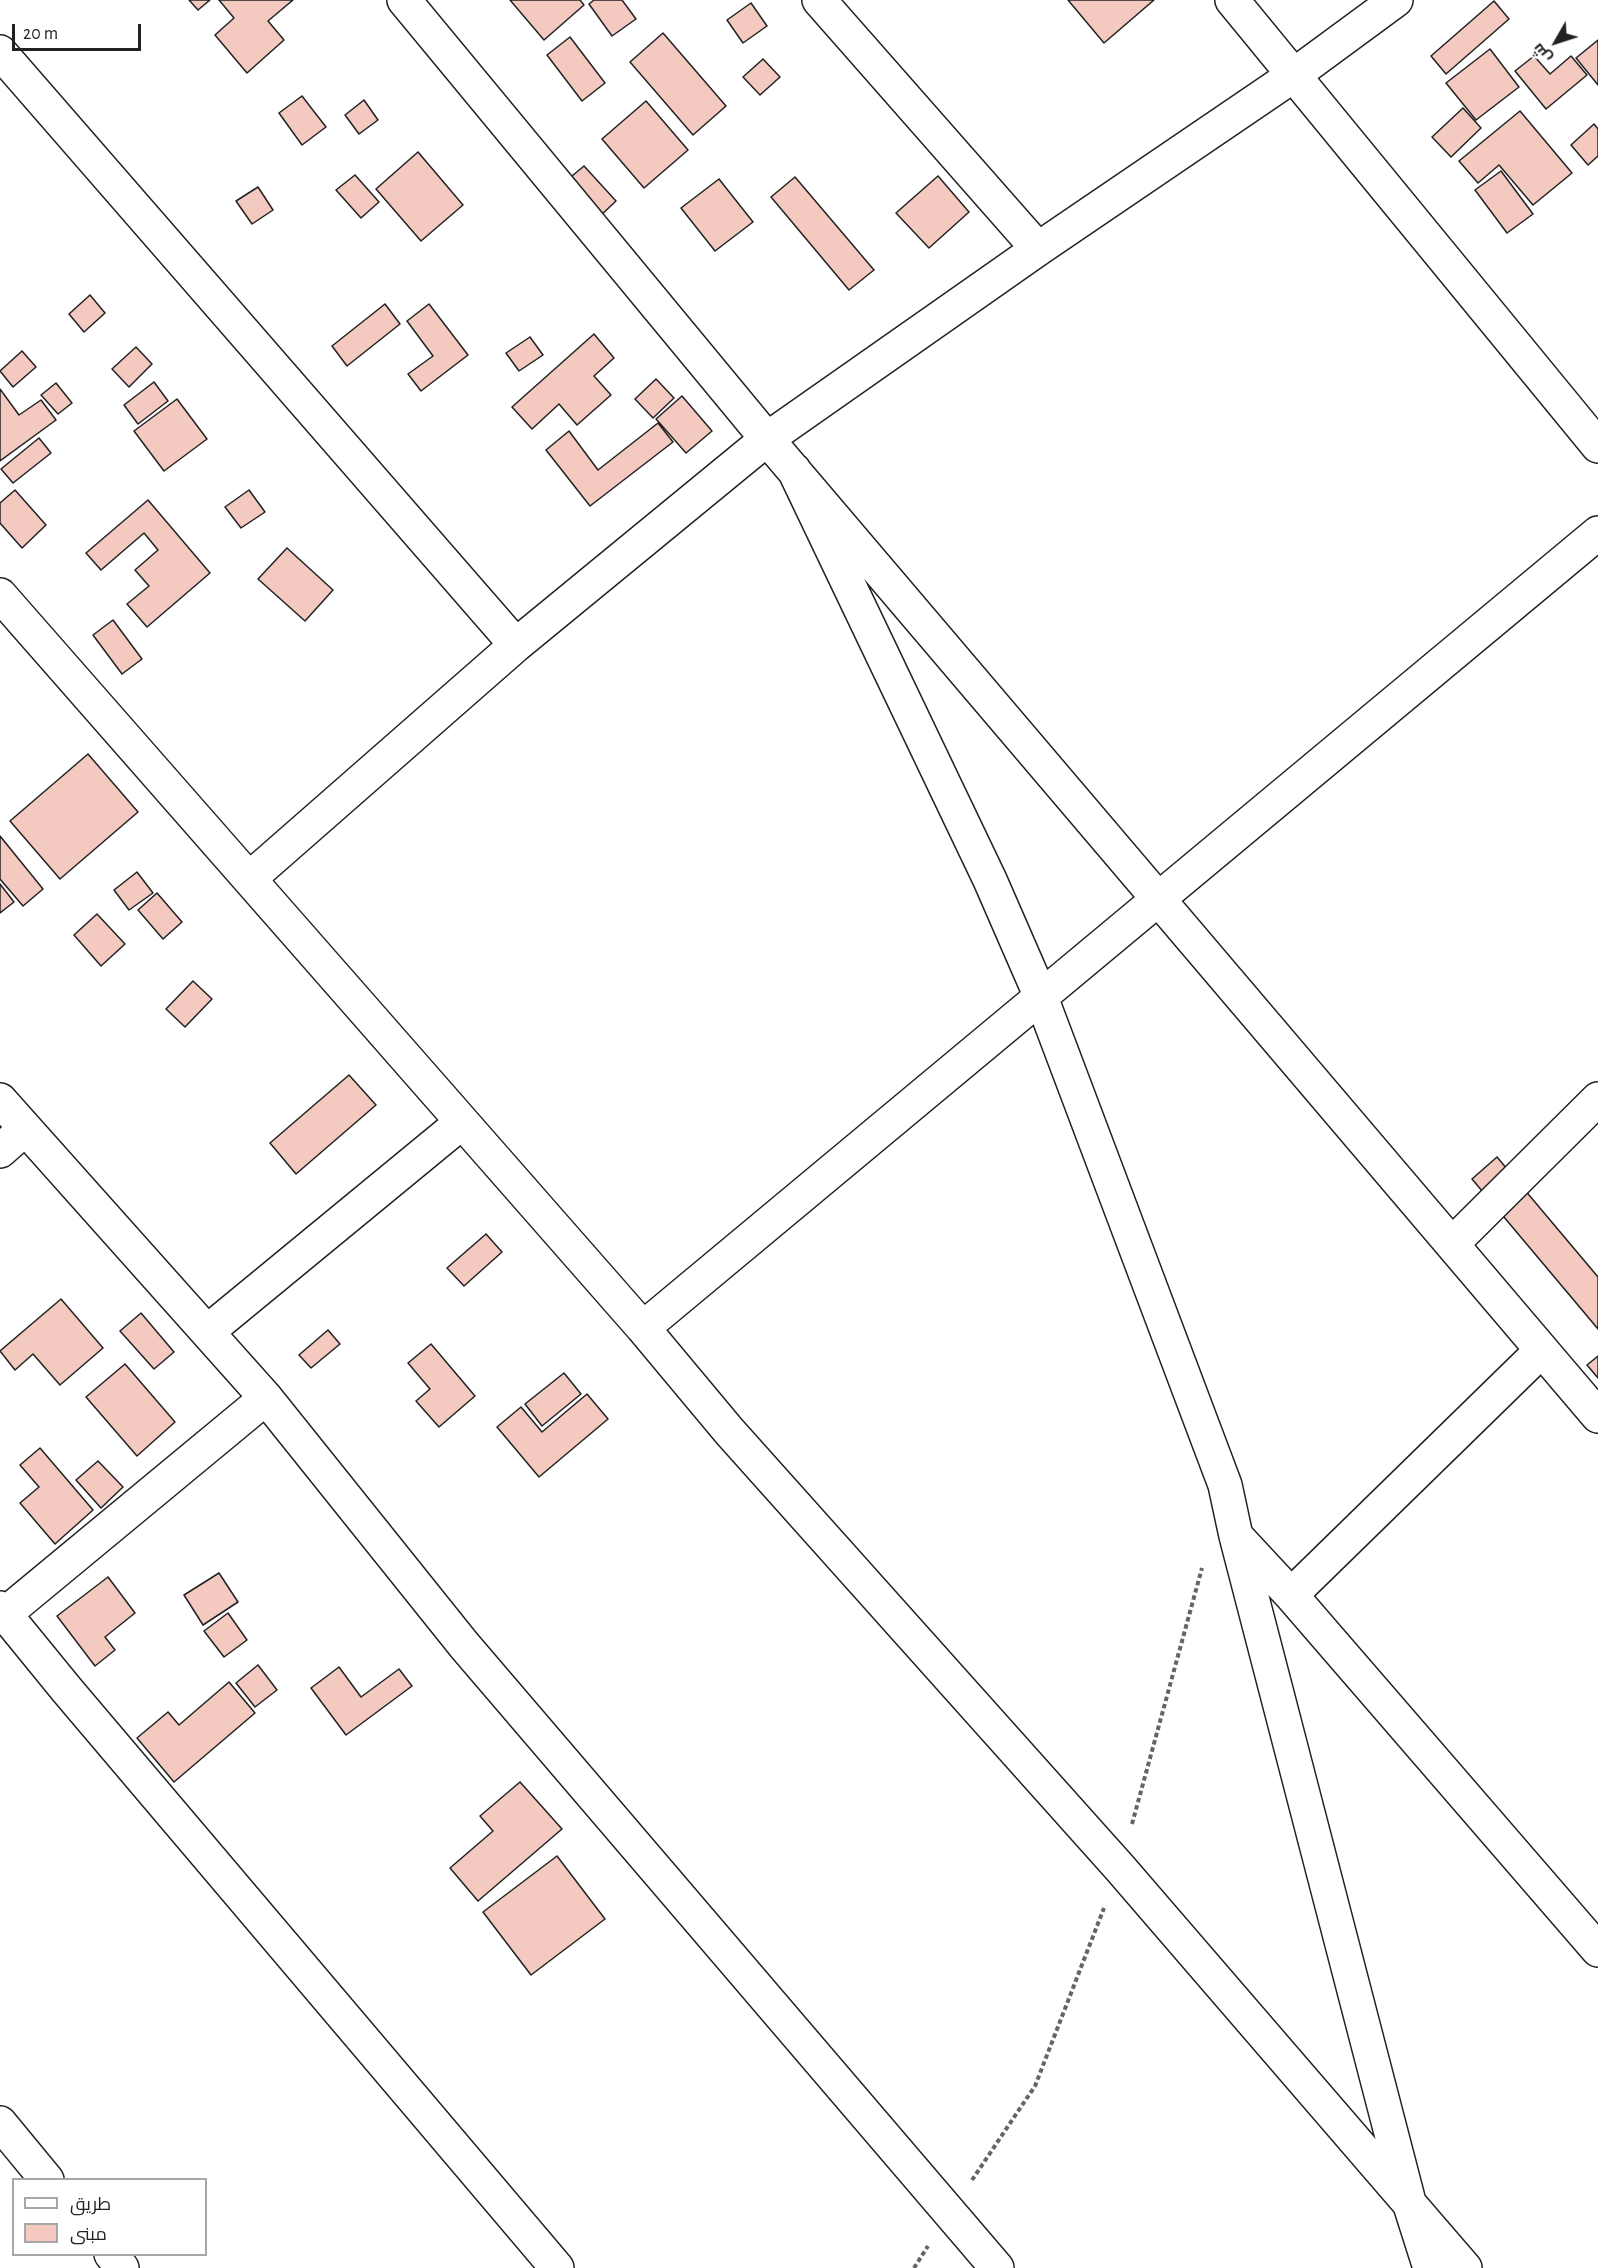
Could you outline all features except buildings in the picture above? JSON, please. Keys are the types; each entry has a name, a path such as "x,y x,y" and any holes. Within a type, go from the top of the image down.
{"street":[{"path":"404,0 767,439 1598,1416"},
{"path":"819,0 1038,249"},
{"path":"1232,0 1598,446"},
{"path":"249,879 516,645 767,439 1038,249 1294,75 1396,0"},
{"path":"0,52 516,645"},
{"path":"794,470 990,880 1041,997 1225,1485 1236,1536 1409,2202 1430,2268"},
{"path":"643,1328 1598,533"},
{"path":"3,607 249,879 643,1328 729,1431 1120,1868 1465,2268"},
{"path":"1452,1244 1598,1099"},
{"path":"0,1100 266,1398 464,1645 997,2268"},
{"path":"207,1332 461,1123"},
{"path":"0,1151 25,1129"},
{"path":"1291,1595 1542,1350"},
{"path":"266,1398 3,1611 557,2268"},
{"path":"1236,1536 1291,1595 1598,1950"},
{"path":"0,2123 45,2178"},
{"path":"113,2256 122,2268"}]}
